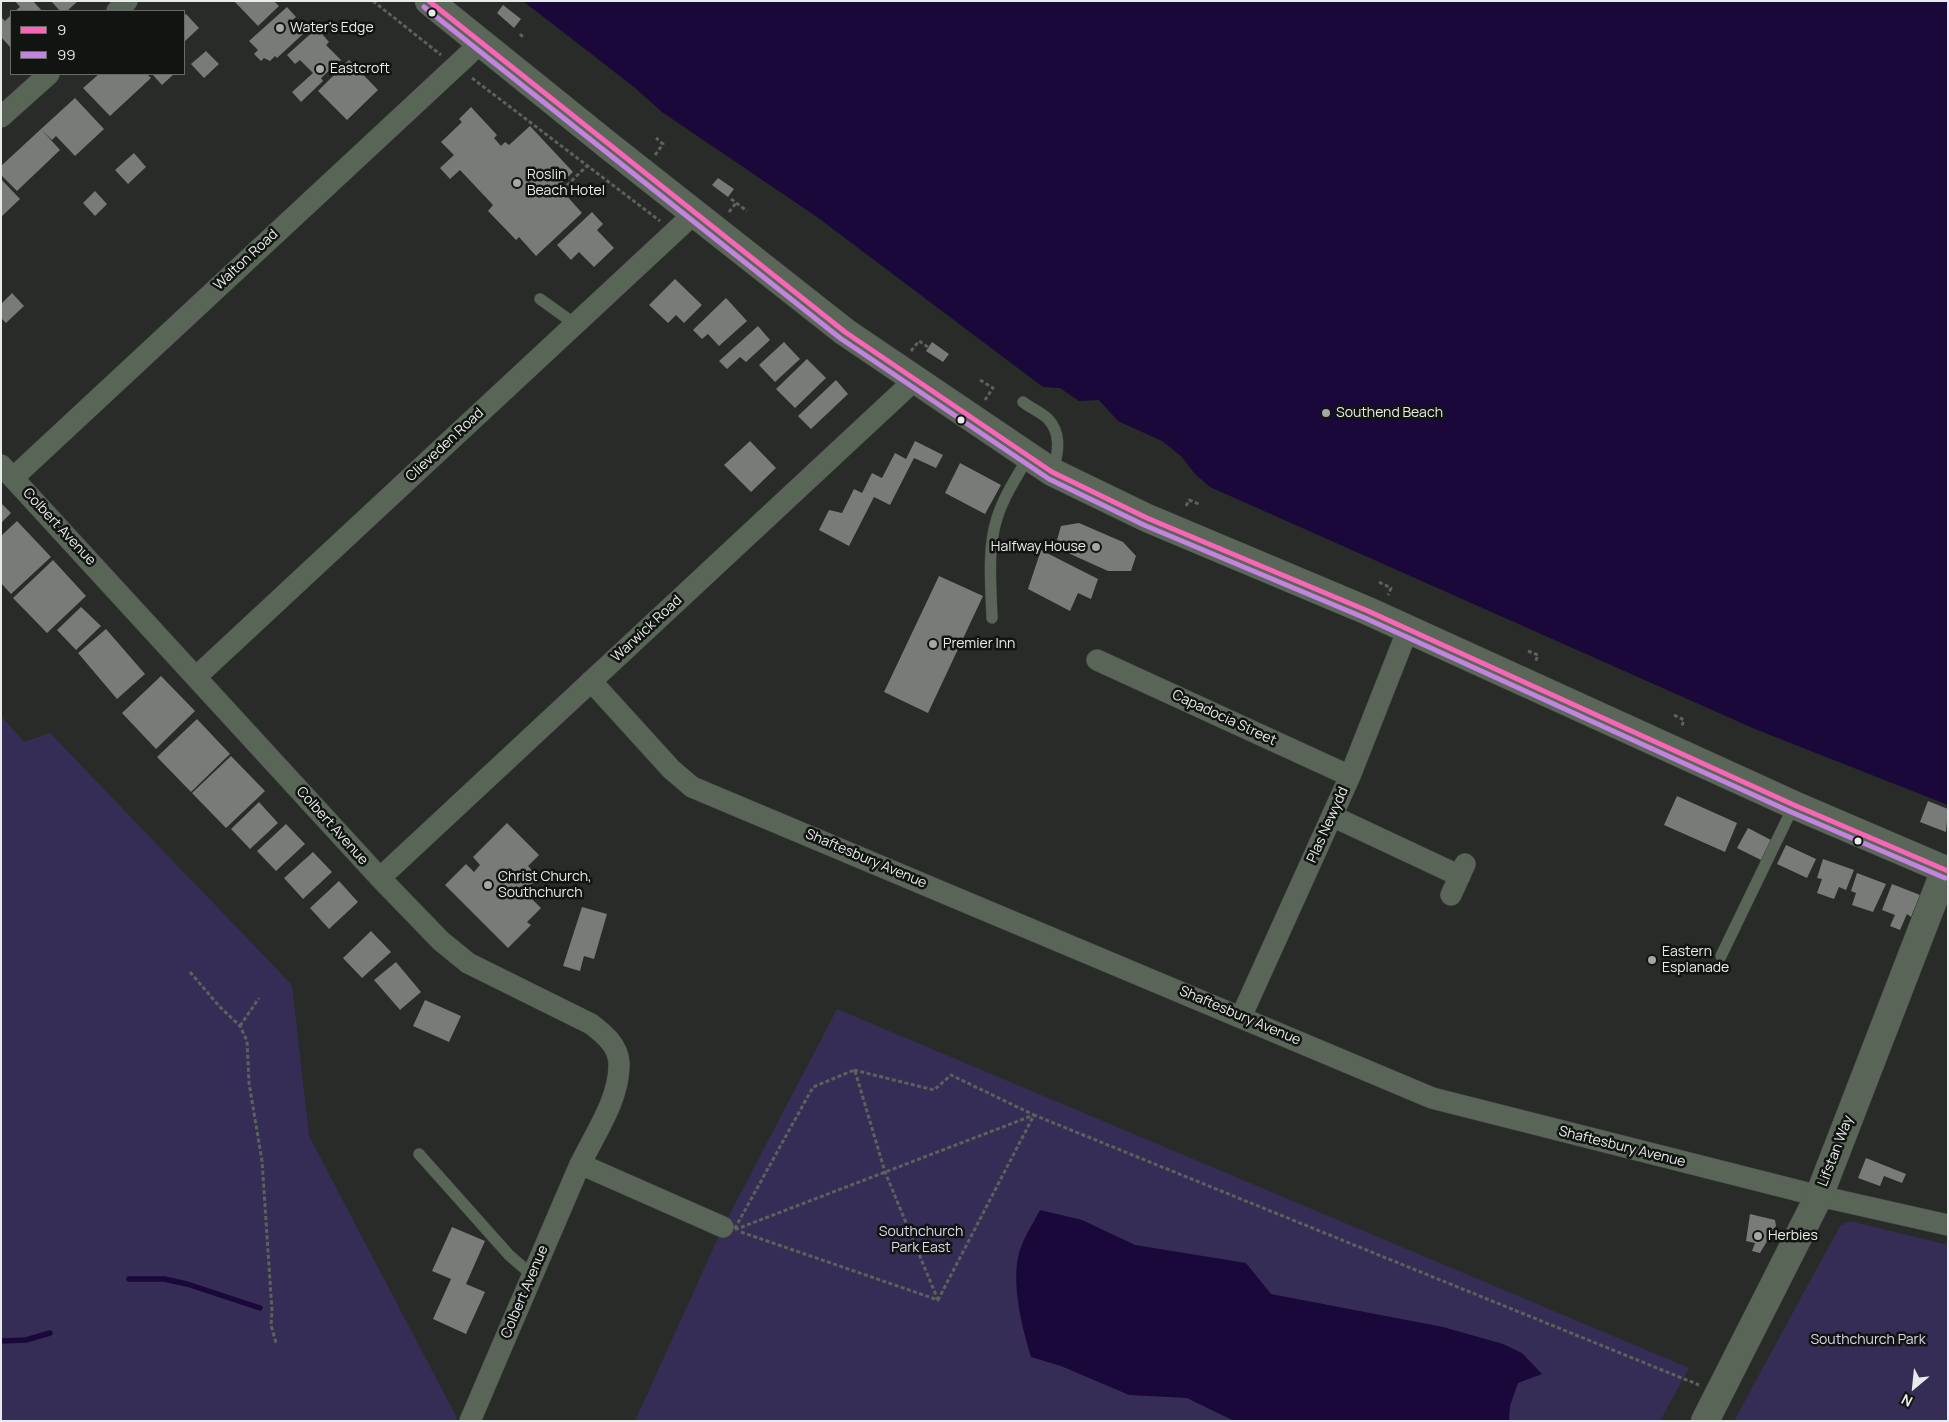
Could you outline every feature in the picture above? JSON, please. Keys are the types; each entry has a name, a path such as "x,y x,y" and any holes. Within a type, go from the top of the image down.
{"main road":[{"path":"429,1 845,332 916,367 1052,472 1147,518 1408,629 1946,871"}],"street":[{"path":"118,10 128,1"},
{"name":"Walton Road","path":"7,471 456,66 479,42"},
{"path":"1,117 48,75"},
{"name":"Clieveden Road","path":"196,677 675,232 692,212"},
{"name":"Warwick Road","path":"380,878 905,388 916,367"},
{"name":"Colbert Avenue","path":"7,471 380,878 459,957 591,1024 606,1036 618,1054 618,1079 612,1096 580,1164 470,1421"},
{"name":"Plas Newydd","path":"1241,1017 1350,776 1408,629"},
{"name":"Capadocia Street","path":"1097,660 1350,776"},
{"name":"Shaftesbury Avenue","path":"591,681 671,769 692,787 1440,1100 1819,1196 1948,1225"},
{"path":"1332,816 1459,878"},
{"name":"Lifstan Way","path":"1705,1421 1819,1196 1946,871"},
{"path":"580,1164 729,1229"}],"lane":[{"path":"540,299 575,324"},
{"path":"1023,402 1048,419 1052,425 1059,445 1059,455 1052,472"},
{"path":"992,618 991,569 993,538 997,518 1011,486 1029,456"},
{"path":"1721,956 1794,804"},
{"path":"419,1154 509,1255 532,1275"}],"path":[{"path":"373,1 675,232"},
{"path":"520,34 524,38"},
{"path":"652,159 663,144 656,138"},
{"path":"562,190 609,146"},
{"path":"731,199 747,211"},
{"path":"919,342 928,347"},
{"path":"904,346 916,367"},
{"path":"980,380 993,388 982,404"},
{"path":"1186,506 1189,500 1199,504"},
{"path":"1379,582 1391,588 1388,596"},
{"path":"1528,651 1538,655 1535,663"},
{"path":"1674,715 1684,720 1681,728"},
{"path":"190,972 219,1006 240,1026 247,1041 249,1084 262,1161 271,1325 276,1343"},
{"path":"240,1026 259,998"},
{"path":"854,1070 885,1172 938,1300"},
{"path":"729,1229 813,1087 854,1070 934,1090 950,1075 1034,1115 1720,1394"},
{"path":"729,1229 1034,1115"},
{"path":"938,1300 1034,1115"},
{"path":"729,1229 938,1300"}],"green space":[{"path":"1,716 24,742 50,733 292,985 309,1136 457,1418 456,1421 1,1421"},
{"name":"Southchurch Park East","path":"837,1009 1689,1368 1660,1421 635,1421 723,1227"},
{"name":"Southchurch Park","path":"1850,1221 1948,1245 1948,1421 1734,1421 1840,1226"}],"shaded area":[{"path":"523,1 1948,1 1948,805 1755,729 1210,487 1195,474 1181,456 1162,441 1118,421 1099,400 1079,401 1060,388 1043,387 817,217 662,112 634,87"},
{"path":"1040,1210 1082,1220 1135,1245 1246,1263 1271,1294 1443,1327 1503,1344 1522,1353 1542,1374 1518,1383 1510,1406 1509,1421 1234,1421 1187,1398 1129,1395 1061,1366 1031,1357 1024,1332 1016,1278 1019,1253"}],"building":[{"path":"15,1 33,1 41,10 16,10 20,7"},
{"path":"51,1 78,1 68,10 59,10"},
{"path":"234,1 274,1 279,6 258,26"},
{"path":"503,5 521,19 514,28 497,13"},
{"name":"Water's Edge","path":"287,7 296,17 291,21 303,34 277,58 275,56 270,61 264,58 261,61 254,54 258,50 249,41"},
{"path":"185,15 199,28 185,41"},
{"path":"10,16 10,47 1,37 1,17 5,21"},
{"name":"Eastcroft","path":"317,28 329,42 326,45 341,60 321,78 323,81 301,102 292,92 313,73 300,60 295,64 287,55"},
{"path":"206,51 219,64 204,78 191,64"},
{"path":"349,60 378,90 347,120 318,91"},
{"path":"98,75 148,75 151,78 110,116 83,88"},
{"path":"153,75 173,75 162,85"},
{"path":"75,98 104,129 75,156 56,136 52,140 41,129"},
{"name":"Roslin Beach Hotel","path":"471,107 497,135 494,138 501,146 505,142 509,145 530,126 573,172 558,186 582,213 536,256 519,237 516,240 488,211 493,205 460,170 450,179 440,168 454,155 441,142 462,122 459,119"},
{"path":"41,129 60,150 17,191 1,175 1,166"},
{"path":"134,153 146,167 128,184 115,170"},
{"path":"718,178 734,189 728,197 712,185"},
{"path":"1,179 20,199 1,217"},
{"path":"95,191 107,204 95,216 83,203"},
{"path":"592,212 603,224 597,230 614,248 594,267 579,252 571,260 557,245"},
{"path":"675,279 702,305 684,323 676,315 668,323 649,305"},
{"path":"12,293 24,306 6,323 1,318 1,304"},
{"path":"726,298 747,321 719,346 708,334 702,339 693,330"},
{"path":"758,326 770,340 746,362 740,357 727,369 719,361"},
{"path":"784,342 800,359 775,382 759,365"},
{"path":"932,342 949,354 943,362 926,351"},
{"path":"807,359 826,378 795,408 776,389"},
{"path":"836,380 848,394 811,429 798,416"},
{"path":"750,441 776,468 751,492 724,465"},
{"path":"915,441 943,455 936,468 914,458 890,505 874,497 849,546 819,530 829,510 842,513 854,489 862,493 872,473 882,478 895,453 906,459"},
{"path":"960,463 1001,485 985,514 945,493"},
{"path":"1,503 11,513 1,523"},
{"path":"17,521 51,557 11,594 1,583 1,536"},
{"name":"Halfway House","path":"1079,523 1123,542 1136,556 1131,571 1108,571 1068,553 1057,540 1061,526"},
{"path":"1041,550 1098,579 1091,599 1078,593 1070,611 1028,589"},
{"path":"53,560 86,596 47,633 13,598"},
{"name":"Premier Inn","path":"939,576 983,596 928,713 884,692"},
{"path":"81,607 101,626 76,650 57,630"},
{"path":"106,629 145,674 117,699 78,653"},
{"path":"161,676 195,711 156,749 122,713"},
{"path":"197,719 230,754 191,792 157,757"},
{"path":"231,756 265,791 226,828 192,793"},
{"path":"1677,796 1737,823 1725,852 1664,825"},
{"path":"1928,801 1948,809 1946,832 1920,822"},
{"path":"259,802 278,823 250,849 231,829"},
{"name":"Christ Church, Southchurch","path":"507,823 539,855 528,866 538,877 530,886 532,889 527,894 541,908 527,922 531,925 508,948 445,885 466,864 474,872 480,865 473,857"},
{"path":"286,824 305,844 276,871 257,851"},
{"path":"1748,828 1771,840 1761,860 1737,848"},
{"path":"1786,845 1816,859 1807,878 1777,864"},
{"path":"313,852 332,872 303,899 284,878"},
{"path":"1823,859 1854,870 1846,890 1839,887 1834,899 1817,893 1822,879 1817,878"},
{"path":"1857,873 1886,884 1873,912 1852,905 1856,893 1851,891"},
{"path":"339,881 358,902 329,929 310,908"},
{"path":"1892,884 1920,895 1911,917 1907,914 1900,930 1890,926 1895,915 1882,910"},
{"path":"582,907 607,914 594,959 584,956 580,971 563,966"},
{"path":"371,931 391,952 362,978 343,958"},
{"path":"396,962 421,992 400,1010 374,980"},
{"path":"425,1000 461,1016 449,1042 413,1026"},
{"path":"1866,1158 1906,1174 1902,1183 1884,1176 1880,1186 1858,1178"},
{"name":"Herbies","path":"1750,1214 1775,1220 1776,1226 1760,1253 1752,1251 1755,1243 1746,1241"},
{"path":"452,1227 485,1241 466,1284 485,1292 466,1334 433,1319 451,1279 432,1271"}],"waterway":[{"path":"129,1279 164,1279 187,1284 260,1308"},
{"path":"1,1341 26,1340 50,1333"}],"transit line":[{"name":"9","path":"429,1 845,332 1052,472 1147,518 1368,611 1794,805 1948,871"},
{"name":"99","path":"424,7 840,338 1049,479 1144,525 1365,618 1791,812 1945,878"}],"place":[{"name":"Water's Edge","path":"280,28"},
{"name":"Eastcroft","path":"320,69"},
{"name":"Roslin Beach Hotel","path":"517,183"},
{"name":"Southend Beach","path":"1326,413"},
{"name":"Halfway House","path":"1096,547"},
{"name":"Premier Inn","path":"933,644"},
{"name":"Christ Church, Southchurch","path":"488,885"},
{"name":"Eastern Esplanade","path":"1652,960"},
{"name":"Herbies","path":"1758,1236"}]}
